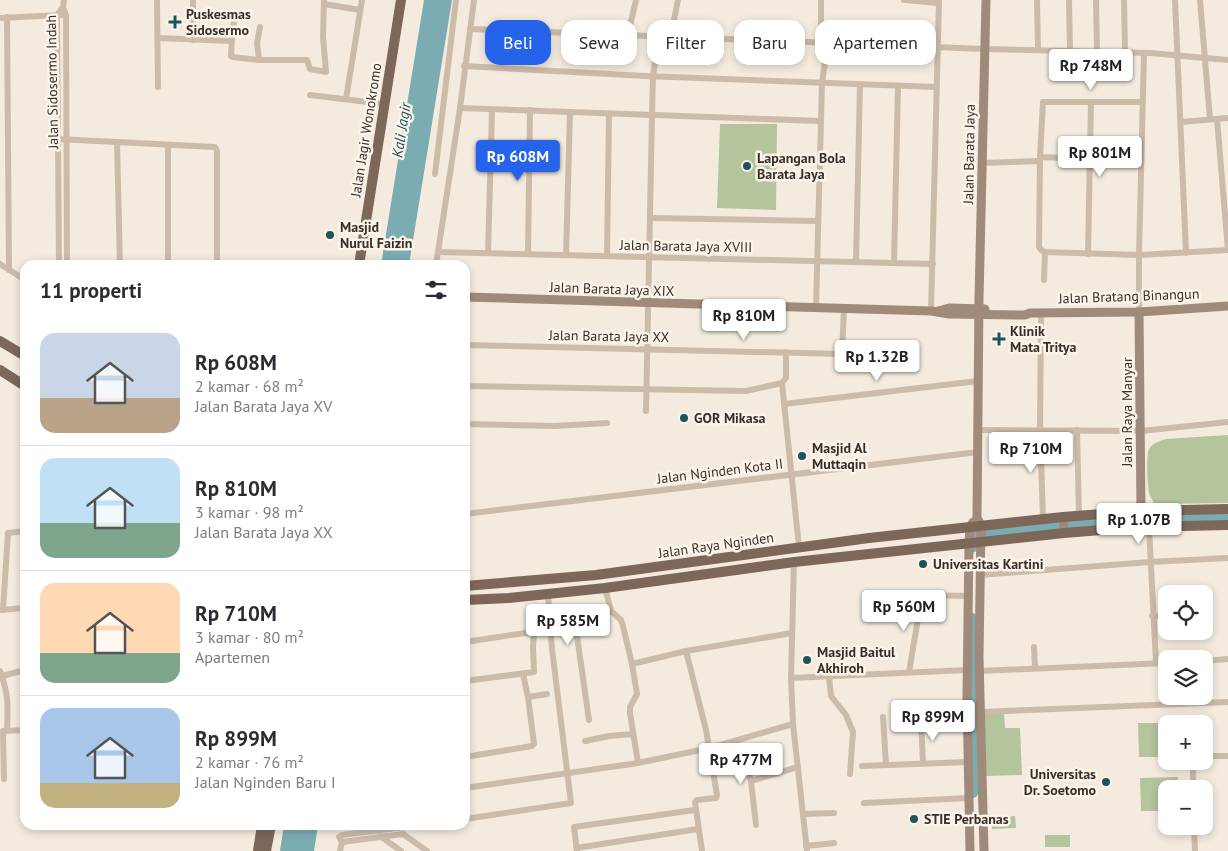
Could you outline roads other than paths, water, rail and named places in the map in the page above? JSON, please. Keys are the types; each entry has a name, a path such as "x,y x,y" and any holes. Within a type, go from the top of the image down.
{"main road":[{"name":"Jalan Jagir Wonokromo","path":"360,260 400,0"},
{"name":"Jalan Barata Jaya","path":"977,536 979,312 986,0"},
{"name":"Jalan Barata Jaya XIX","path":"470,297 648,304 935,311"},
{"name":"Jalan Bratang Binangun","path":"935,311 948,308 1025,315 1041,312 1139,312 1228,306"},
{"name":"Jalan Raya Manyar","path":"1139,312 1141,511"},
{"path":"0,341 20,353"},
{"path":"0,370 20,383"},
{"path":"977,536 1043,519 1064,525 1079,516 1141,511 1228,509"},
{"path":"977,536 1064,525 1149,527 1228,525"},
{"path":"970,527 977,536 980,575 979,670 973,696 967,762 970,851"},
{"path":"970,527 977,536 968,596 966,670 973,696 981,712 980,762 984,851"},
{"name":"Jalan Raya Nginden","path":"470,586 545,580 970,527"},
{"name":"Jalan Raya Nginden","path":"470,600 548,595 605,588 871,553 977,536"},
{"path":"870,538 871,553"},
{"path":"647,568 649,581"},
{"path":"258,851 261,830"},
{"path":"266,851 269,830"}],"street":[{"path":"157,0 158,86"},
{"path":"193,0 193,40"},
{"path":"346,99 362,0"},
{"path":"435,174 456,0"},
{"path":"437,260 474,0"},
{"path":"631,20 636,0"},
{"path":"674,20 678,0"},
{"path":"821,0 822,20"},
{"path":"904,0 939,2 933,264 935,311"},
{"path":"1037,0 1038,49"},
{"path":"1069,0 1070,50"},
{"path":"1096,0 1097,51"},
{"path":"1124,0 1125,52"},
{"path":"1175,0 1186,254"},
{"path":"1142,102 1043,102 1040,159 1039,247 1041,250 1045,252 1147,255 1228,250 1200,0"},
{"path":"235,12 232,57 259,60 307,60 310,69 326,72 323,37 324,2 360,10"},
{"name":"Jalan Sidosermo Indah","path":"63,4 66,15 67,260"},
{"name":"Jalan Sidosermo Indah","path":"59,260 57,15 63,4"},
{"path":"9,270 3,18 66,15"},
{"path":"259,60 257,45 260,27"},
{"path":"470,28 561,31"},
{"path":"158,38 219,42 231,41 232,39"},
{"path":"724,38 815,42"},
{"path":"937,46 1125,52 1228,60"},
{"path":"1139,312 1144,53"},
{"path":"646,411 646,350 655,65"},
{"path":"816,308 823,65"},
{"path":"464,66 936,88"},
{"path":"856,262 860,85"},
{"path":"894,263 898,86"},
{"path":"310,95 384,104"},
{"path":"1088,254 1091,102"},
{"path":"460,108 821,121"},
{"path":"488,253 492,110"},
{"path":"528,254 530,110"},
{"path":"566,255 570,112"},
{"path":"607,256 609,114"},
{"path":"1181,122 1228,118"},
{"path":"57,139 212,146 216,148 217,260"},
{"path":"117,142 120,260"},
{"path":"168,145 168,260"},
{"path":"982,164 1040,159 1090,159"},
{"path":"650,218 818,221"},
{"path":"58,228 66,228"},
{"name":"Jalan Barata Jaya XVIII","path":"438,252 933,264"},
{"path":"1044,280 1045,252"},
{"path":"0,264 20,277"},
{"path":"842,354 844,309"},
{"path":"1041,312 1040,429 1043,519"},
{"name":"Jalan Barata Jaya XX","path":"470,345 842,354 909,353"},
{"path":"470,386 746,391 782,383 786,378 786,352"},
{"path":"784,404 978,381"},
{"path":"782,383 799,547"},
{"path":"978,430 1141,430 1228,422"},
{"path":"470,424 555,426 606,423"},
{"path":"1077,430 1079,516"},
{"name":"Jalan Nginden Kota II","path":"470,513 978,452"},
{"path":"979,670 1156,663 1152,616 1149,527"},
{"path":"20,532 8,533 2,610 20,608"},
{"path":"980,575 1228,558"},
{"path":"794,562 791,678 793,724 807,849 834,843"},
{"path":"605,588 611,611 618,616 623,626 632,664 637,691 630,710 638,763"},
{"path":"470,818 571,803 552,649 548,595"},
{"path":"909,672 921,596 968,596"},
{"path":"589,720 575,622 611,611"},
{"path":"1152,616 1158,616"},
{"path":"470,641 533,632 534,670 532,673 470,681"},
{"path":"632,664 686,651 792,633"},
{"path":"1034,647 1035,668"},
{"path":"686,651 710,748 717,797 697,800 695,802 702,851"},
{"path":"1213,660 1228,659"},
{"path":"791,678 966,670"},
{"path":"4,779 3,731 8,702 5,681 1,673 20,671"},
{"path":"470,755 533,745 534,740 528,696 523,674"},
{"path":"829,676 831,696 846,716 853,732 850,774"},
{"path":"528,696 546,694"},
{"path":"981,712 1057,709 1158,701"},
{"path":"1213,701 1228,702"},
{"path":"883,717 886,765"},
{"path":"921,722 923,763"},
{"path":"470,787 638,763 734,742 793,724"},
{"path":"3,731 20,730"},
{"path":"585,741 633,734"},
{"path":"734,742 746,764 751,781 756,825"},
{"path":"1213,756 1228,756"},
{"path":"862,766 967,762"},
{"path":"751,781 798,767"},
{"path":"864,803 968,798"},
{"path":"695,810 574,827 577,849 698,828"},
{"path":"803,814 834,813"},
{"path":"340,851 342,842 340,837 342,835 382,830"},
{"path":"342,842 402,834 427,851"},
{"path":"1194,835 1194,851"},
{"path":"380,836 401,851"}],"water":[{"name":"Kali Jagir","path":"424,0 452,0 410,260 382,260"},
{"path":"283,830 317,830 314,851 280,851"}],"waterway":[{"path":"972,548 972,536 1059,526 1228,516"},
{"path":"972,618 973,793"}],"place":[{"name":"Puskesmas Sidosermo","path":"175,22"},
{"name":"Lapangan Bola Barata Jaya","path":"747,166"},
{"name":"Masjid Nurul Faizin","path":"330,235"},
{"name":"Klinik Mata Tritya","path":"999,339"},
{"name":"GOR Mikasa","path":"684,418"},
{"name":"Masjid Al Muttaqin","path":"802,456"},
{"name":"Universitas Kartini","path":"923,564"},
{"name":"Masjid Baitul Akhiroh","path":"807,660"},
{"name":"Universitas Dr. Soetomo","path":"1106,782"},
{"name":"STIE Perbanas","path":"914,819"}]}
